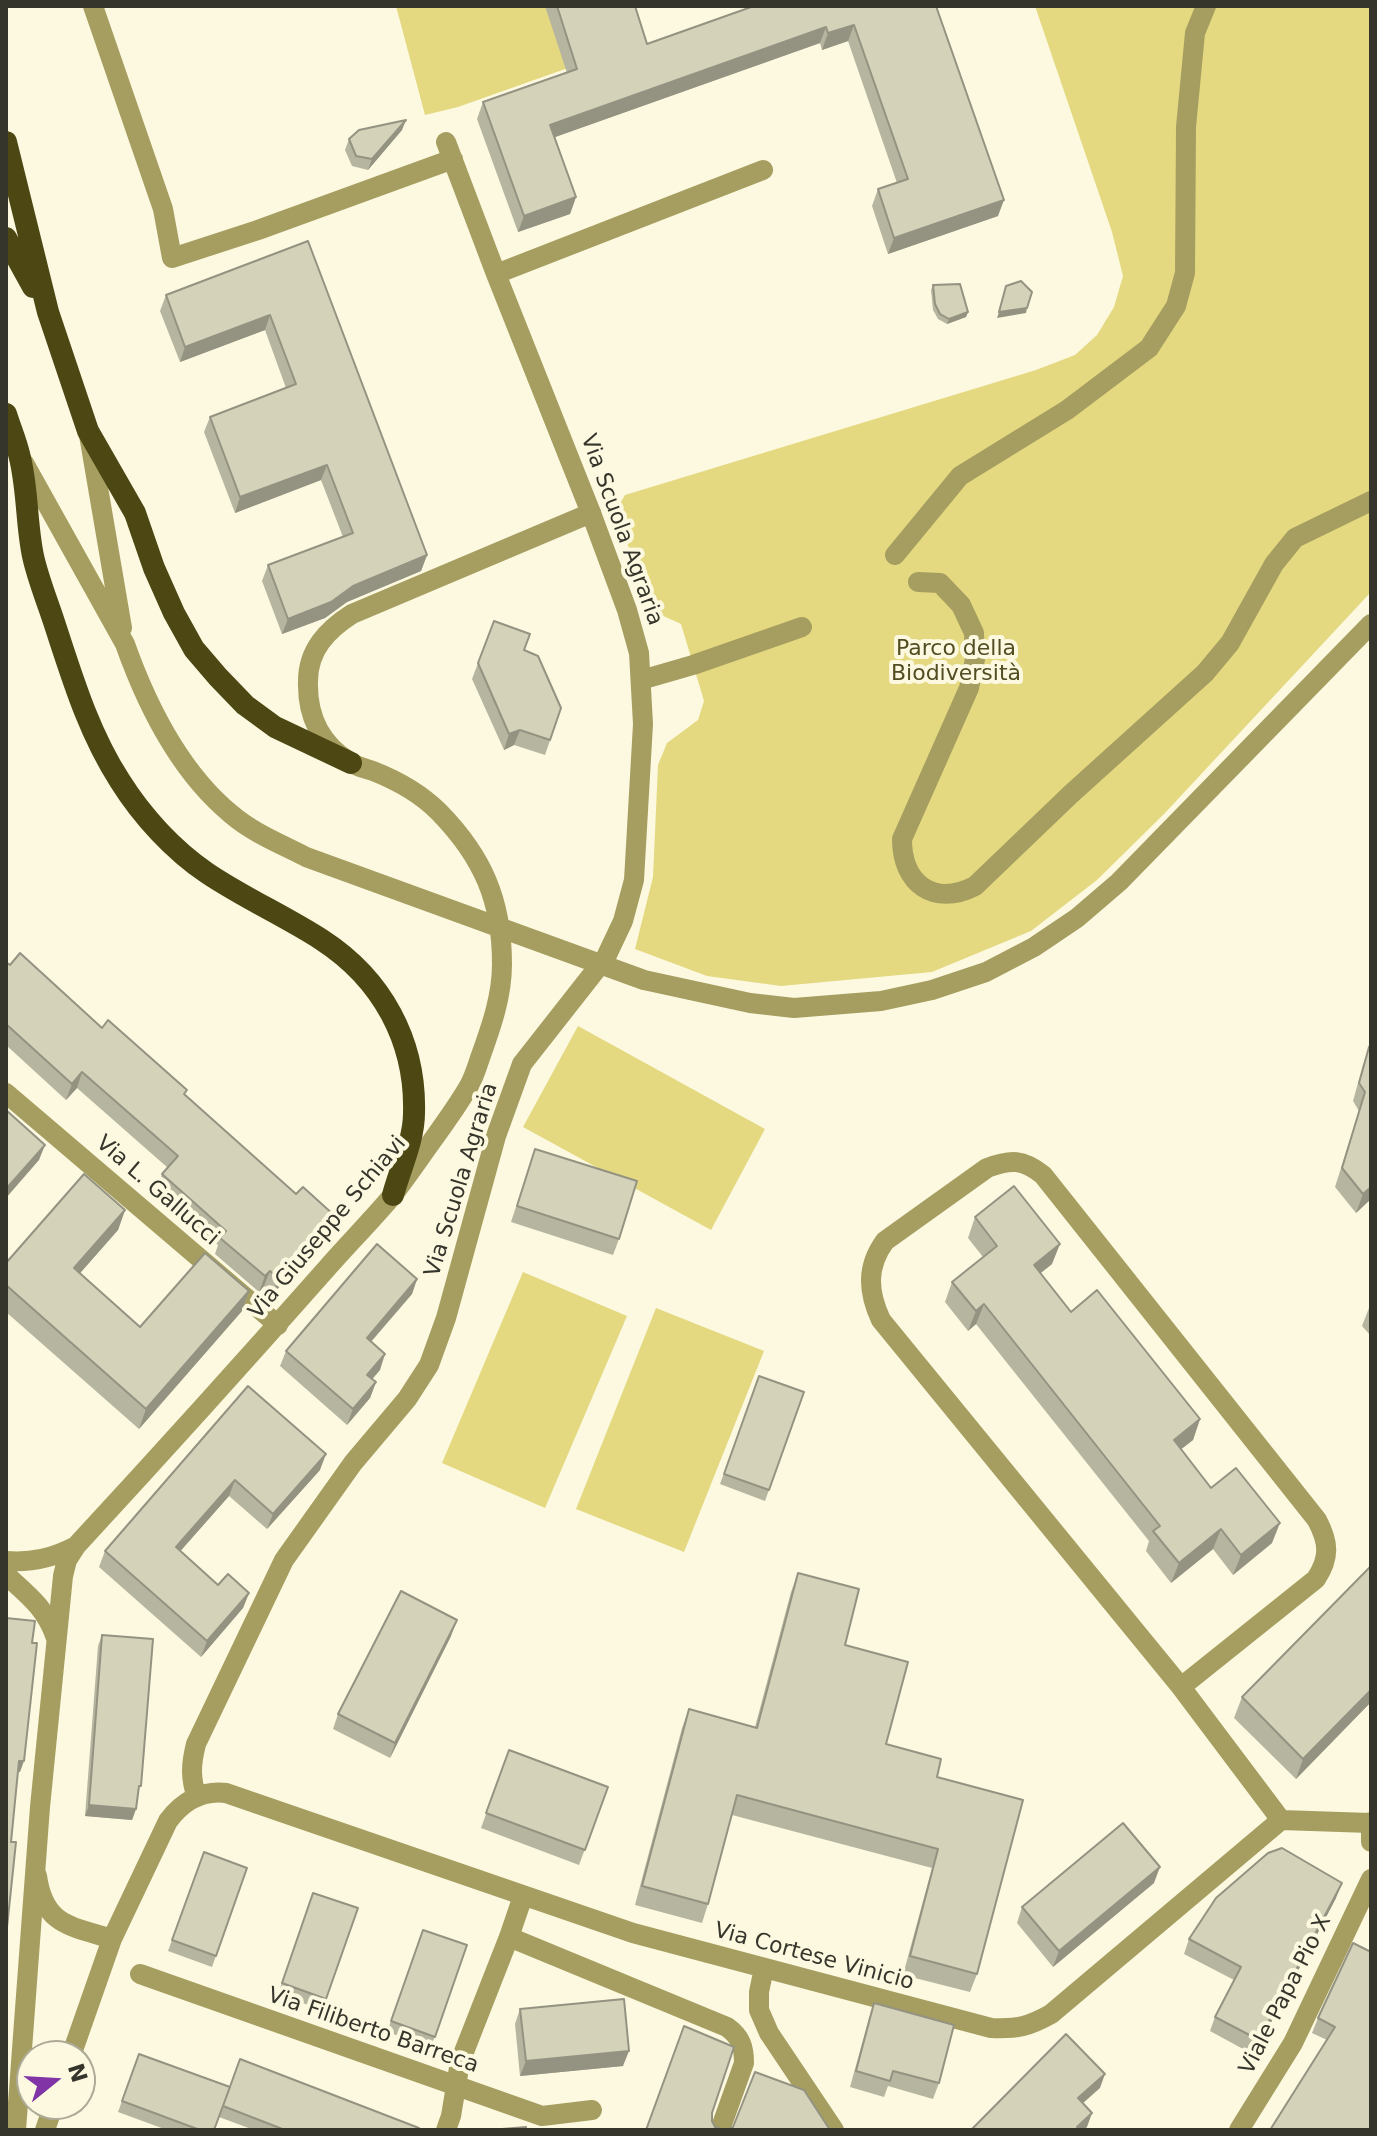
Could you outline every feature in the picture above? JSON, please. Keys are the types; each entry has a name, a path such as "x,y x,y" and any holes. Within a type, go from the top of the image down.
{"highway":[{"path":"6,142 48,312 88,431 135,513 174,613 194,649 245,705 275,727 351,763"},
{"path":"6,238 48,312"},
{"path":"6,414 20,456 33,557 80,703 100,748 121,783 147,819 203,871 345,956 369,979 390,1010 404,1041 415,1116 393,1195"}],"street":[{"name":"Via Scuola Agraria","path":"93,6 163,209 172,258 258,230 450,151 627,610 639,653 641,680 643,724 634,880 623,921 606,957 522,1064 496,1136 446,1318 429,1365 407,1399 353,1463 284,1560 196,1744 191,1761 191,1780 197,1797"},
{"path":"895,555 960,476 1067,410 1149,348 1176,306 1185,273 1186,127 1195,33 1206,6"},
{"path":"496,274 763,170"},
{"path":"88,431 125,644 135,673 179,756 204,788 232,815 267,838 306,857 644,980 750,1003 794,1008 881,1001 932,990 986,972 1034,947 1077,918 1119,882 1371,624"},
{"path":"20,456 125,644"},
{"path":"918,582 940,583 961,605 974,633 975,659 969,688 902,839 902,855 907,870 917,883 945,895 961,893 975,886 1205,673 1230,643 1274,564 1295,538 1371,501"},
{"path":"351,763 319,733 311,713 308,675 321,639 352,614 591,513"},
{"path":"641,680 802,627"},
{"name":"Via Giuseppe Schiavi","path":"76,1546 393,1195 471,1084 492,1025 502,965 500,926 495,898 481,867 452,825 436,809 407,787 351,763"},
{"name":"Via L. Gallucci","path":"6,1093 278,1325"},
{"path":"1181,1687 1316,1579 1325,1565 1325,1534 1043,1175 1030,1165 1016,1161 1000,1163 987,1168 885,1241 872,1264 871,1278 874,1305 881,1320 1181,1687 1281,1820 1371,1822 1371,1842"},
{"path":"6,1561 44,1560 76,1546"},
{"path":"16,2130 13,2073 36,1868 56,1638 63,1576 67,1560 76,1546"},
{"path":"6,1575 41,1607 56,1638"},
{"name":"Via Cortese Vinicio","path":"197,1797 215,1792 226,1793 633,1933 991,2028 1022,2028 1051,2014 1281,1820"},
{"path":"77,2040 112,1939 168,1821 176,1810 197,1797"},
{"path":"36,1868 39,1888 53,1916 63,1923 112,1939"},
{"name":"Viale Papa Pio X","path":"1239,2130 1293,2043 1371,1879"},
{"path":"446,2130 460,2062 523,1896"},
{"path":"509,1937 727,2027 736,2034 744,2052 744,2063 720,2130"},
{"path":"764,1968 759,2010 769,2033 834,2130"},
{"name":"Via Filiberto Barreca","path":"140,1974 542,2116 592,2110"}],"green space":[{"path":"396,6 639,6 621,15 630,46 458,107 425,115"},
{"name":"Parco della Biodiversità","path":"1035,6 1371,6 1371,592 1164,814 1097,880 1031,931 932,972 781,986 707,976 635,949 653,877 658,765 667,743 698,720 704,701 681,624 650,610 616,510 625,495 1036,370 1075,355 1097,335 1114,307 1123,276 1112,232"},
{"path":"578,1026 765,1129 711,1230 523,1127"},
{"path":"523,1272 627,1316 545,1508 442,1463"},
{"path":"656,1308 764,1351 684,1552 576,1509"}],"building":[{"path":"557,6 635,6 647,44 754,6 936,6 1004,200 894,238 878,189 908,179 854,25 828,33 826,27 550,125 576,197 524,216 483,102 577,69"},
{"path":"406,120 372,159 356,156 349,139 359,130"},
{"path":"308,241 427,555 353,586 331,602 288,619 268,565 353,533 327,465 240,497 210,417 296,384 270,315 185,347 166,295"},
{"path":"1021,281 1032,292 1027,308 999,312 1006,286"},
{"path":"960,284 968,312 949,319 940,314 935,304 933,285"},
{"path":"494,621 530,634 524,650 538,656 561,708 550,740 520,730 509,734 478,663"},
{"path":"20,953 102,1028 108,1020 187,1090 184,1094 296,1194 303,1187 335,1216 278,1278 270,1271 265,1276 220,1238 226,1231 162,1174 178,1156 82,1072 72,1084 6,1024 6,962 10,965"},
{"path":"1371,1045 1371,1187 1363,1194 1342,1168 1365,1092 1359,1083"},
{"path":"6,1110 45,1145 6,1189"},
{"path":"535,1149 637,1181 619,1239 517,1206"},
{"path":"84,1174 125,1210 74,1268 140,1327 205,1253 249,1291 146,1409 6,1285 6,1263"},
{"path":"1014,1186 1060,1244 1034,1265 1071,1312 1097,1290 1200,1419 1174,1440 1211,1488 1236,1468 1280,1523 1241,1555 1221,1529 1179,1563 1153,1531 1160,1526 984,1304 976,1311 952,1282 997,1246 975,1217"},
{"path":"377,1244 417,1279 367,1338 385,1354 367,1375 376,1382 353,1409 286,1351"},
{"path":"759,1376 804,1392 769,1490 724,1474"},
{"path":"248,1386 326,1454 273,1514 235,1480 176,1547 218,1585 228,1574 249,1593 207,1641 105,1551"},
{"path":"1371,1566 1371,1690 1303,1759 1242,1697"},
{"path":"798,1573 859,1589 845,1645 908,1662 886,1744 941,1759 937,1777 1023,1800 977,1974 910,1956 938,1849 737,1795 708,1904 642,1886 689,1709 757,1728"},
{"path":"401,1591 457,1620 395,1743 338,1714"},
{"path":"6,1618 35,1621 32,1643 37,1643 24,1761 19,1761 11,1842 16,1842 6,1937"},
{"path":"102,1635 153,1639 141,1786 136,1809 89,1805"},
{"path":"509,1750 608,1787 585,1850 486,1813"},
{"path":"1123,1823 1160,1867 1059,1951 1022,1907"},
{"path":"1282,1848 1342,1883 1259,2040 1215,2017 1241,1967 1189,1939 1216,1898 1268,1853"},
{"path":"204,1852 247,1868 216,1956 172,1940"},
{"path":"313,1893 358,1908 326,1999 282,1983"},
{"path":"423,1930 467,1945 435,2037 391,2021"},
{"path":"1353,1943 1371,1952 1371,2130 1270,2130 1335,2027 1318,2018"},
{"path":"624,1999 629,2051 526,2061 520,2009"},
{"path":"874,2003 954,2025 939,2083 893,2071 890,2081 856,2071"},
{"path":"684,2026 734,2047 712,2113 715,2127 725,2130 646,2130"},
{"path":"1066,2034 1105,2074 1078,2098 1092,2113 1077,2127 1080,2130 971,2130"},
{"path":"139,2054 230,2087 214,2130 200,2130 122,2101"},
{"path":"240,2059 419,2128 285,2130 223,2106"},
{"path":"755,2072 804,2090 830,2130 727,2130 733,2127"},
{"path":"526,2127 526,2130 490,2130"}]}
